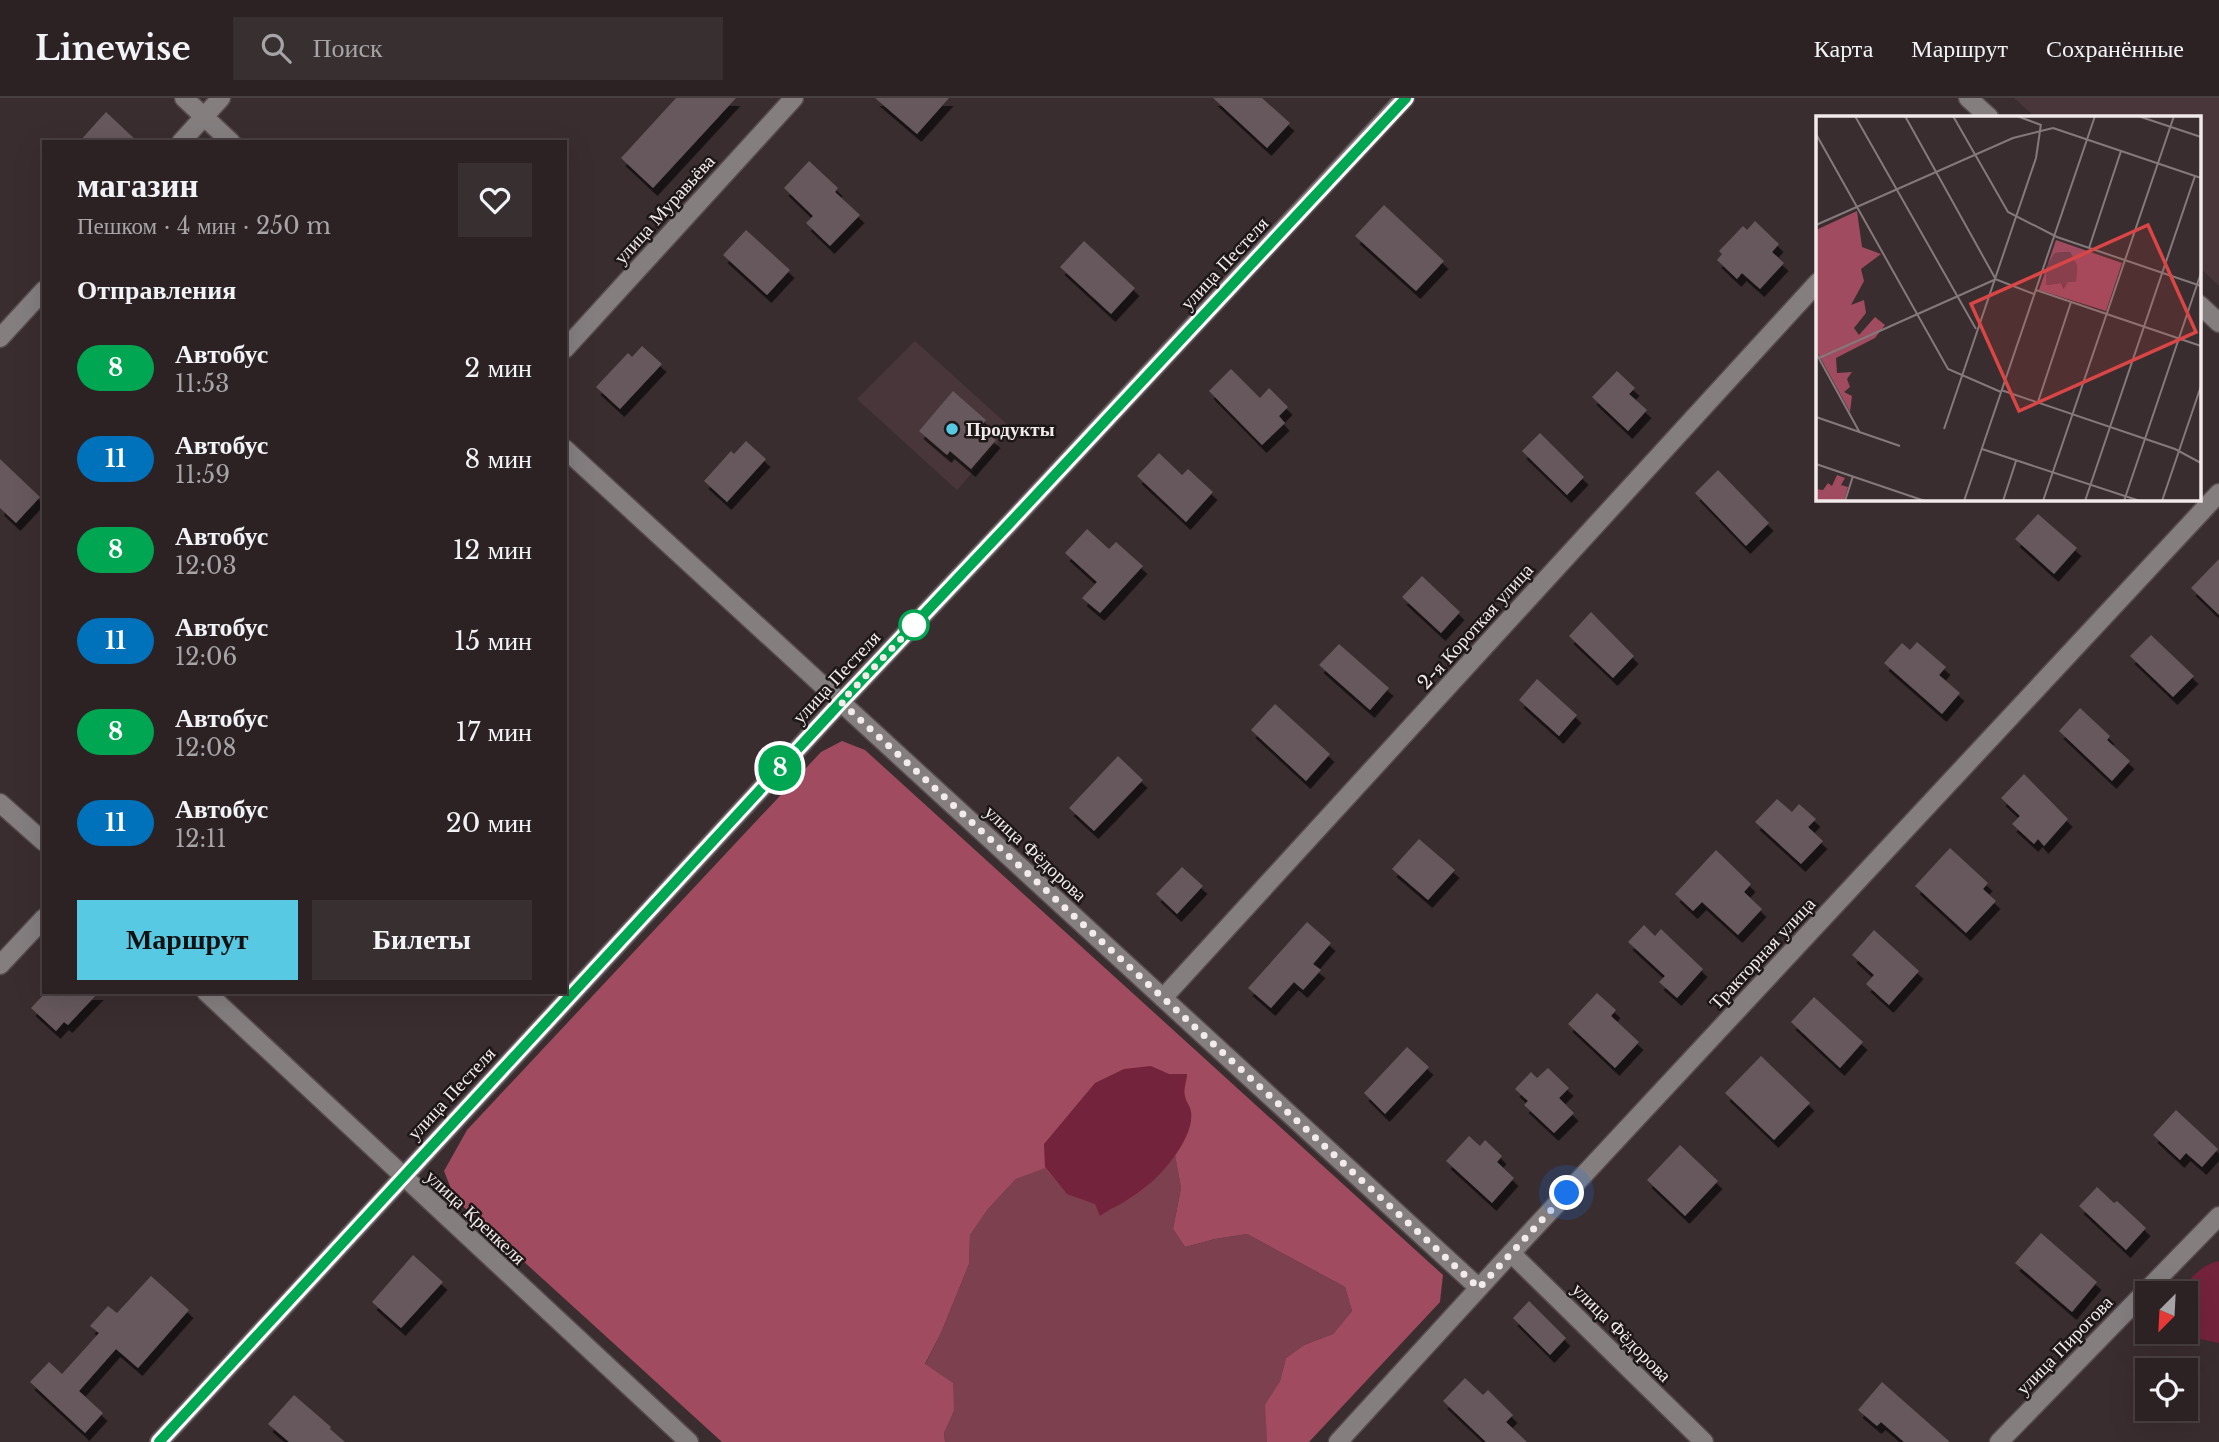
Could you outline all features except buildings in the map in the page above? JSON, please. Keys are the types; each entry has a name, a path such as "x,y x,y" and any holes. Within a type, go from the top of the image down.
{"street":[{"path":"184,98 229,140"},
{"path":"183,140 221,98"},
{"name":"улица Муравьёва","path":"567,347 794,98"},
{"name":"улица Пестеля","path":"159,1442 841,702 1405,98"},
{"name":"2-я Короткая улица","path":"1163,998 1816,284"},
{"path":"0,338 42,292"},
{"path":"2202,307 2219,323"},
{"name":"улица Фёдорова","path":"567,451 1479,1288"},
{"name":"Тракторная улица","path":"1338,1442 2219,493"},
{"path":"0,803 42,840"},
{"path":"0,965 42,920"},
{"name":"улица Кренкеля","path":"208,994 689,1442"},
{"name":"улица Пирогова","path":"1999,1442 2219,1216"},
{"name":"улица Фёдорова","path":"1511,1253 1704,1442"}],"shaded area":[{"path":"2014,98 2219,98 2219,286 2202,270 2202,116 2034,116"},
{"path":"915,341 1011,428 957,490 857,399"},
{"path":"842,741 865,750 1443,1275 1440,1302 1309,1442 1267,1442 1265,1405 1280,1381 1286,1358 1304,1345 1333,1334 1352,1311 1345,1287 1247,1234 1185,1247 1173,1229 1181,1188 1175,1155 1143,1190 1100,1216 1095,1204 1067,1194 1045,1168 1016,1179 988,1209 970,1235 969,1264 941,1333 925,1364 953,1383 954,1411 944,1433 945,1442 722,1442 455,1199 444,1171 467,1130 821,752"},
{"path":"1151,1066 1169,1074 1187,1074 1185,1094 1191,1109 1188,1131 1169,1164 1150,1183 1100,1216 1095,1204 1067,1194 1045,1167 1044,1144 1095,1083 1124,1069"},
{"path":"1175,1154 1181,1188 1173,1229 1185,1247 1247,1234 1345,1287 1352,1311 1333,1334 1304,1345 1286,1358 1280,1381 1266,1405 1267,1442 945,1442 944,1433 954,1411 925,1365 969,1264 970,1235 988,1209 1016,1179 1045,1167 1067,1194 1095,1204 1100,1216 1143,1190"},
{"path":"2219,1261 2219,1343 2198,1338 2198,1281 2190,1281 2207,1265"}],"bus line":[{"name":"8","path":"159,1442 841,702 1406,98"}],"place":[{"name":"Продукты","path":"952,429"}],"route":[{"path":"914,625 916,623 841,702 1479,1288 1567,1193"}]}
